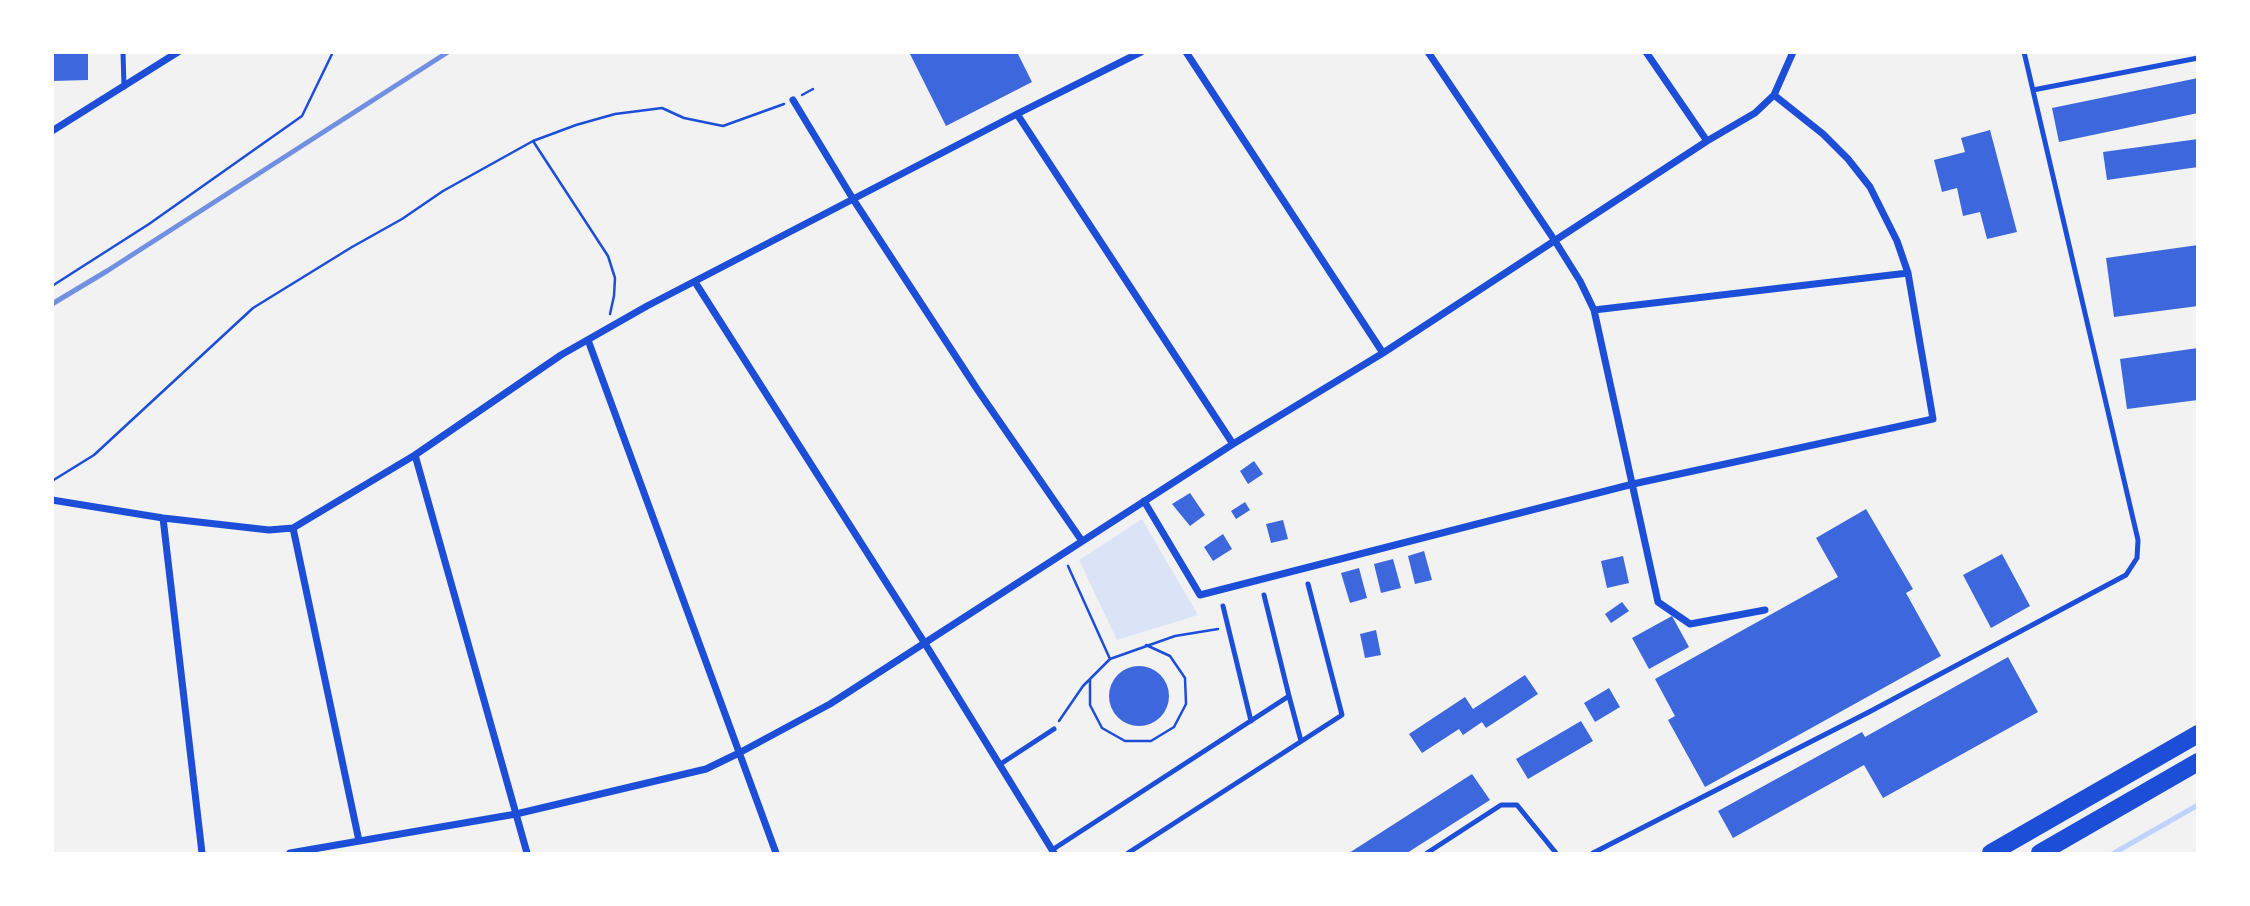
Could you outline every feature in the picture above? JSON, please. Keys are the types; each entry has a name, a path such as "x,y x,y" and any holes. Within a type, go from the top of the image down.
{"highway":[{"path":"1991,853 2197,734"},
{"path":"2040,853 2197,762"}],"street":[{"path":"52,131 178,52"},
{"path":"52,500 269,530 293,528 415,455 561,355 853,199 1141,52"},
{"path":"1186,52 1383,353"},
{"path":"1428,52 1555,241 1594,310 1658,602 1690,624 1765,610"},
{"path":"1646,52 1707,141"},
{"path":"290,853 516,814 706,769 830,704 1233,444 1383,353 1707,141 1755,113 1774,95 1793,52"},
{"path":"1144,501 1200,595 1633,484 1933,419 1908,272 1897,241 1870,187 1848,159 1823,134 1774,95"},
{"path":"793,100 853,199 977,388 1082,541"},
{"path":"1017,114 1233,444"},
{"path":"1594,310 1908,272"},
{"path":"695,282 1053,852"},
{"path":"588,340 776,853"},
{"path":"415,455 527,853"},
{"path":"163,517 202,853"},
{"path":"293,528 359,841"}],"lane":[{"path":"123,52 124,87"},
{"path":"1593,853 1869,712 2126,575 2137,558 2138,540 2024,52"},
{"path":"2033,90 2197,58"},
{"path":"1128,853 1342,715 1308,584"},
{"path":"1264,594 1301,741"},
{"path":"1223,606 1251,721"},
{"path":"1053,852 1289,696"},
{"path":"999,765 1054,729"},
{"path":"1427,853 1501,805 1517,805 1556,853"}],"path":[{"path":"52,286 149,224 302,116 332,52"},
{"path":"52,481 94,455 253,308 402,219 443,191 533,141 576,124 615,114 662,108 684,118 723,126 793,100 813,89"},
{"path":"533,141 608,256 614,278 614,296 609,318"},
{"path":"1063,553 1110,659"},
{"path":"1054,729 1083,686 1110,659 1175,636 1228,628"},
{"path":"1090,679 1090,705 1102,728 1125,741 1151,741 1174,727 1186,704 1185,678 1170,656 1146,645"}],"shaded area":[{"path":"1142,519 1198,615 1117,640 1079,560"}],"building":[{"path":"52,52 88,52 88,80 52,81"},
{"path":"909,52 1017,52 1032,82 946,126"},
{"path":"2198,78 2198,113 2059,142 2052,108"},
{"path":"1990,130 2017,232 1987,239 1980,212 1963,216 1957,188 1942,192 1934,160 1965,152 1961,138"},
{"path":"2198,139 2198,167 2107,180 2103,152"},
{"path":"2198,245 2198,306 2114,317 2106,258"},
{"path":"2198,348 2198,400 2127,409 2120,359"},
{"path":"1254,461 1263,474 1248,484 1240,471"},
{"path":"1190,493 1205,515 1190,526 1172,504"},
{"path":"1245,502 1250,510 1236,519 1231,511"},
{"path":"1866,509 1913,589 1906,593 1941,656 1705,787 1668,720 1675,716 1655,679 1838,577 1816,538"},
{"path":"1283,520 1288,539 1271,543 1266,524"},
{"path":"1223,534 1232,549 1213,561 1204,547"},
{"path":"1424,551 1432,580 1415,584 1408,556"},
{"path":"2002,554 2030,606 1991,628 1963,575"},
{"path":"1623,556 1629,583 1607,588 1601,561"},
{"path":"1393,559 1401,588 1381,593 1374,564"},
{"path":"1359,568 1367,598 1350,603 1341,573"},
{"path":"1622,602 1629,611 1611,623 1605,614"},
{"path":"1672,616 1689,647 1649,669 1632,638"},
{"path":"1376,630 1381,655 1365,658 1360,634"},
{"path":"2008,657 2038,712 1883,798 1864,765 1733,838 1718,811 1862,732 1865,737"},
{"path":"1139,666 1156,671 1164,679 1169,696 1164,713 1156,721 1139,726 1122,721 1114,713 1109,696 1114,679 1122,671"},
{"path":"1525,675 1538,694 1486,728 1482,722 1463,735 1459,729 1422,753 1409,734 1465,697 1473,709"},
{"path":"1609,688 1620,707 1595,722 1584,703"},
{"path":"1581,721 1593,741 1528,779 1516,759"},
{"path":"1472,774 1490,800 1407,853 1349,853"}],"waterway":[{"path":"2114,853 2198,805"}],"railway":[{"path":"52,304 448,52"}]}
